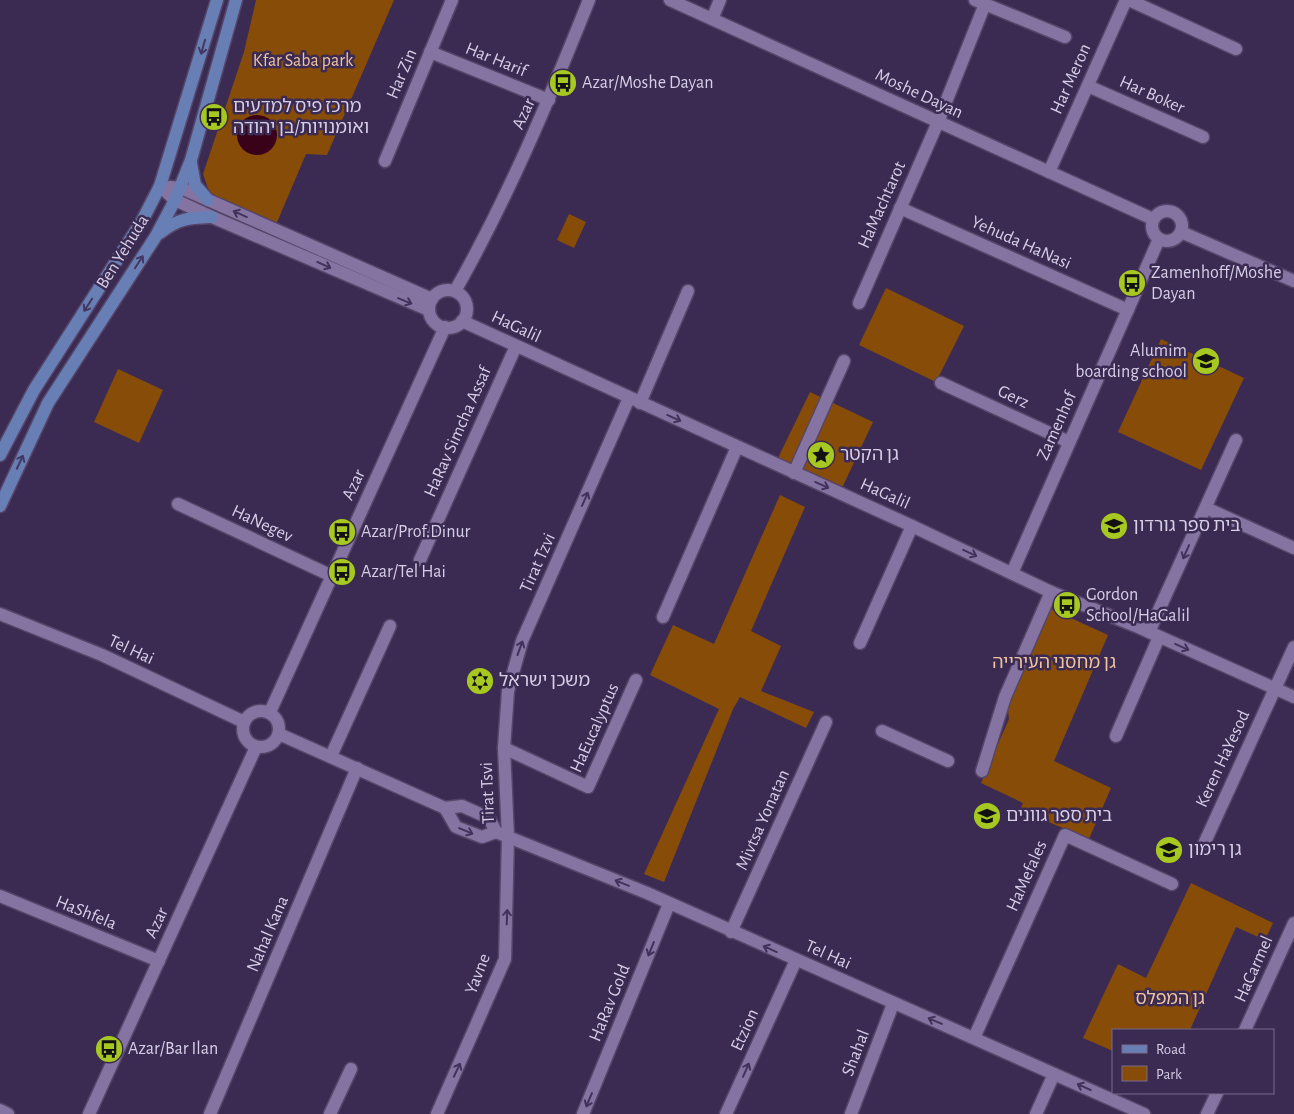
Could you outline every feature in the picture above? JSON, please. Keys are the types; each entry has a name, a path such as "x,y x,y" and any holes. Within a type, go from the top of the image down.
{"main road":[{"name":"Ben Yehuda","path":"0,455 34,390 142,221 160,186 217,0"},
{"name":"Ben Yehuda","path":"0,506 48,403 156,236 178,194 191,160 236,0"},
{"path":"191,160 195,185 208,200"},
{"path":"156,236 173,222 183,219 212,217"}],"street":[{"name":"Har Zin","path":"385,161 452,0"},
{"name":"Azar","path":"455,291 490,228 549,100 589,0"},
{"name":"Moshe Dayan","path":"670,0 1154,220"},
{"path":"712,19 720,0"},
{"path":"1128,0 1236,49"},
{"name":"Har Meron","path":"1049,172 1128,0"},
{"path":"980,2 1065,37"},
{"name":"HaMachtarot","path":"858,303 938,122 980,2"},
{"name":"Har Harif","path":"430,52 549,100"},
{"name":"Har Boker","path":"1088,86 1203,137"},
{"path":"160,186 178,194 212,217 430,304"},
{"path":"178,194 208,200 430,304"},
{"name":"Yehuda HaNasi","path":"900,208 1128,310"},
{"path":"1164,211 1176,213 1182,222 1181,232 1170,241 1159,239 1153,230 1154,220 1164,211"},
{"path":"1181,232 1294,281"},
{"name":"Zamenhof","path":"1012,573 1159,239"},
{"path":"445,290 455,291 464,299 466,310 462,321 457,325 445,327 432,319 430,304 445,290"},
{"name":"Tirat Tzvi","path":"504,748 508,691 522,641 688,291"},
{"name":"HaGalil","path":"462,321 912,526 1051,592 1294,697"},
{"name":"Azar","path":"270,712 445,327"},
{"name":"HaRav Simcha Assaf","path":"420,560 516,346"},
{"path":"794,473 844,361"},
{"name":"Gerz","path":"942,383 1069,442"},
{"path":"1116,736 1154,635 1236,440"},
{"path":"663,617 737,447"},
{"name":"HaNegev","path":"178,504 332,576"},
{"path":"1206,508 1294,548"},
{"path":"860,643 912,526"},
{"path":"982,771 1005,697 1051,592"},
{"name":"Tel Hai","path":"0,614 102,655 244,722"},
{"path":"331,756 390,626"},
{"name":"Keren HaYesod","path":"1204,844 1294,647"},
{"name":"HaEucalyptus","path":"504,748 588,787 636,680"},
{"path":"258,711 270,712 278,721 279,734 268,746 256,747 244,734 244,722 252,713 258,711"},
{"name":"Mivtsa Yonatan","path":"732,932 826,722"},
{"path":"882,730 948,761"},
{"name":"Tel Hai","path":"279,734 445,808 462,806 489,818 502,834 669,904 1144,1114"},
{"name":"Azar","path":"89,1114 256,747"},
{"name":"Tirat Tsvi","path":"502,834 504,748"},
{"name":"Nahal Kana","path":"210,1114 357,768"},
{"name":"Tel Hai","path":"445,808 456,826 482,837 502,834"},
{"name":"Yavne","path":"437,1114 505,959 502,834"},
{"name":"HaMefales","path":"974,1038 1065,835 1172,884"},
{"name":"HaShfela","path":"0,896 159,961"},
{"name":"HaRav Gold","path":"583,1114 669,904"},
{"name":"HaCarmel","path":"1245,1029 1294,925"},
{"name":"Etzion","path":"726,1114 796,960"},
{"name":"Shahal","path":"850,1114 893,1004"},
{"path":"330,1114 351,1070"},
{"path":"1036,1114 1054,1074"},
{"path":"1207,1114 1217,1094"},
{"path":"0,1110 8,1114"}],"green space":[{"name":"Kfar Saba park","path":"256,0 394,0 327,155 306,154 275,227 211,197 203,174 244,52"},
{"path":"569,214 586,222 574,248 557,240"},
{"path":"886,288 964,326 936,382 859,345"},
{"path":"1161,339 1244,378 1201,470 1118,432"},
{"path":"118,369 163,390 139,443 94,422"},
{"path":"810,392 873,422 842,488 778,458"},
{"path":"780,495 805,507 751,631 781,646 761,691 814,712 806,728 740,697 733,709 664,882 644,874 719,709 650,675 673,625 714,644"},
{"name":"גן מחסני העירייה","path":"1038,603 1108,635 1054,761 1111,788 1089,839 1020,810 1023,803 981,783 1009,719 1005,684"},
{"name":"גן המפלס","path":"1191,883 1273,923 1265,940 1236,927 1190,1029 1112,1029 1112,1051 1083,1038 1118,964 1146,978"}],"shaded area":[{"path":"261,115 268,118 274,124 277,135 276,143 268,152 261,155 253,155 246,152 238,143 237,131 240,124 249,116"}],"place":[{"name":"Azar/Moshe Dayan","path":"563,83"},
{"name":"מרכז פיס למדעים ואומנויות/בן יהודה","path":"214,117"},
{"name":"Zamenhoff/Moshe Dayan","path":"1132,283"},
{"name":"Alumim boarding school","path":"1206,361"},
{"name":"גן הקטר","path":"821,455"},
{"name":"בית ספר גורדון","path":"1114,526"},
{"name":"Azar/Prof.Dinur","path":"342,532"},
{"name":"Azar/Tel Hai","path":"342,572"},
{"name":"Gordon School/HaGalil","path":"1067,605"},
{"name":"משכן ישראל","path":"480,681"},
{"name":"בית ספר גוונים","path":"987,816"},
{"name":"גן רימון","path":"1169,850"},
{"name":"Azar/Bar Ilan","path":"109,1049"}]}
